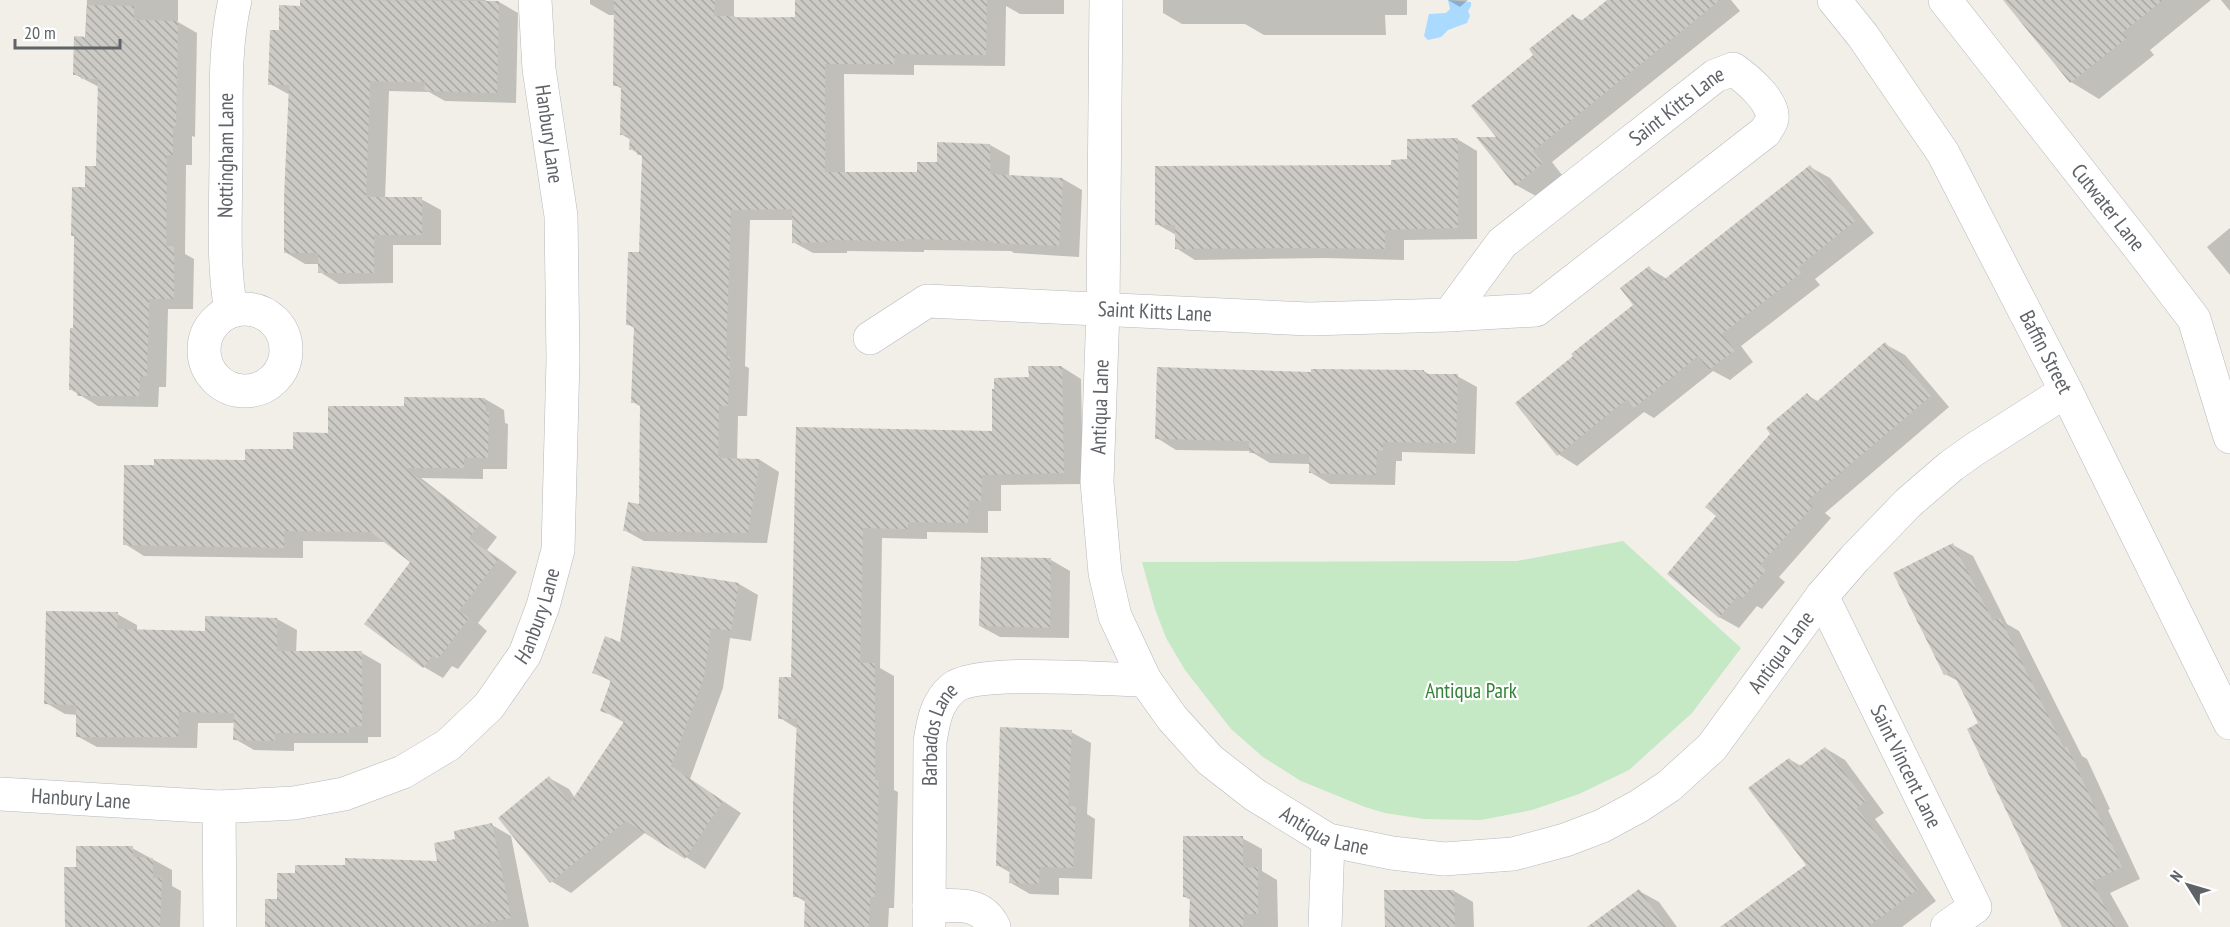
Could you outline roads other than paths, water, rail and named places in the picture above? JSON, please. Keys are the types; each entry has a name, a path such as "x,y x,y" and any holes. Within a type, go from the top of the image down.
{"street":[{"name":"Nottingham Lane","path":"231,311 225,277 227,85 230,20 235,0"},
{"name":"Hanbury Lane","path":"0,794 219,807 294,803 344,794 403,772 448,745 489,706 525,654 543,606 558,550 563,359 561,216 539,69 535,0"},
{"name":"Antiqua Lane","path":"1106,0 1103,309 1097,482 1105,573 1115,616 1145,680 1172,718 1210,760 1255,795 1328,840 1392,853 1444,859 1513,854 1565,840 1602,826 1668,786 1712,747 1822,596 1908,503 1951,465 2066,391"},
{"name":"Baffin Street","path":"1834,0 1863,36 1943,153 2066,391 2230,723"},
{"name":"Cutwater Lane","path":"1945,0 2194,319 2230,437"},
{"name":"Saint Kitts Lane","path":"870,338 927,301 1309,319 1449,315 1536,310 1765,132 1772,121 1771,108 1748,79 1733,69 1715,76 1502,243 1449,315"},
{"name":"Saint Vincent Lane","path":"1822,596 1975,907 1947,927"},
{"name":"Barbados Lane","path":"994,927 987,916 969,905 929,917 930,742 940,702 952,688 968,681 1002,677 1145,680"},
{"path":"219,807 220,927"},
{"path":"1325,927 1328,840"}],"water":[{"path":"1448,0 1471,2 1467,23 1448,30 1441,37 1428,40 1424,36 1429,14 1446,13 1450,9"}],"park label":[{"name":"Antiqua Park","path":"1471,691"}]}
